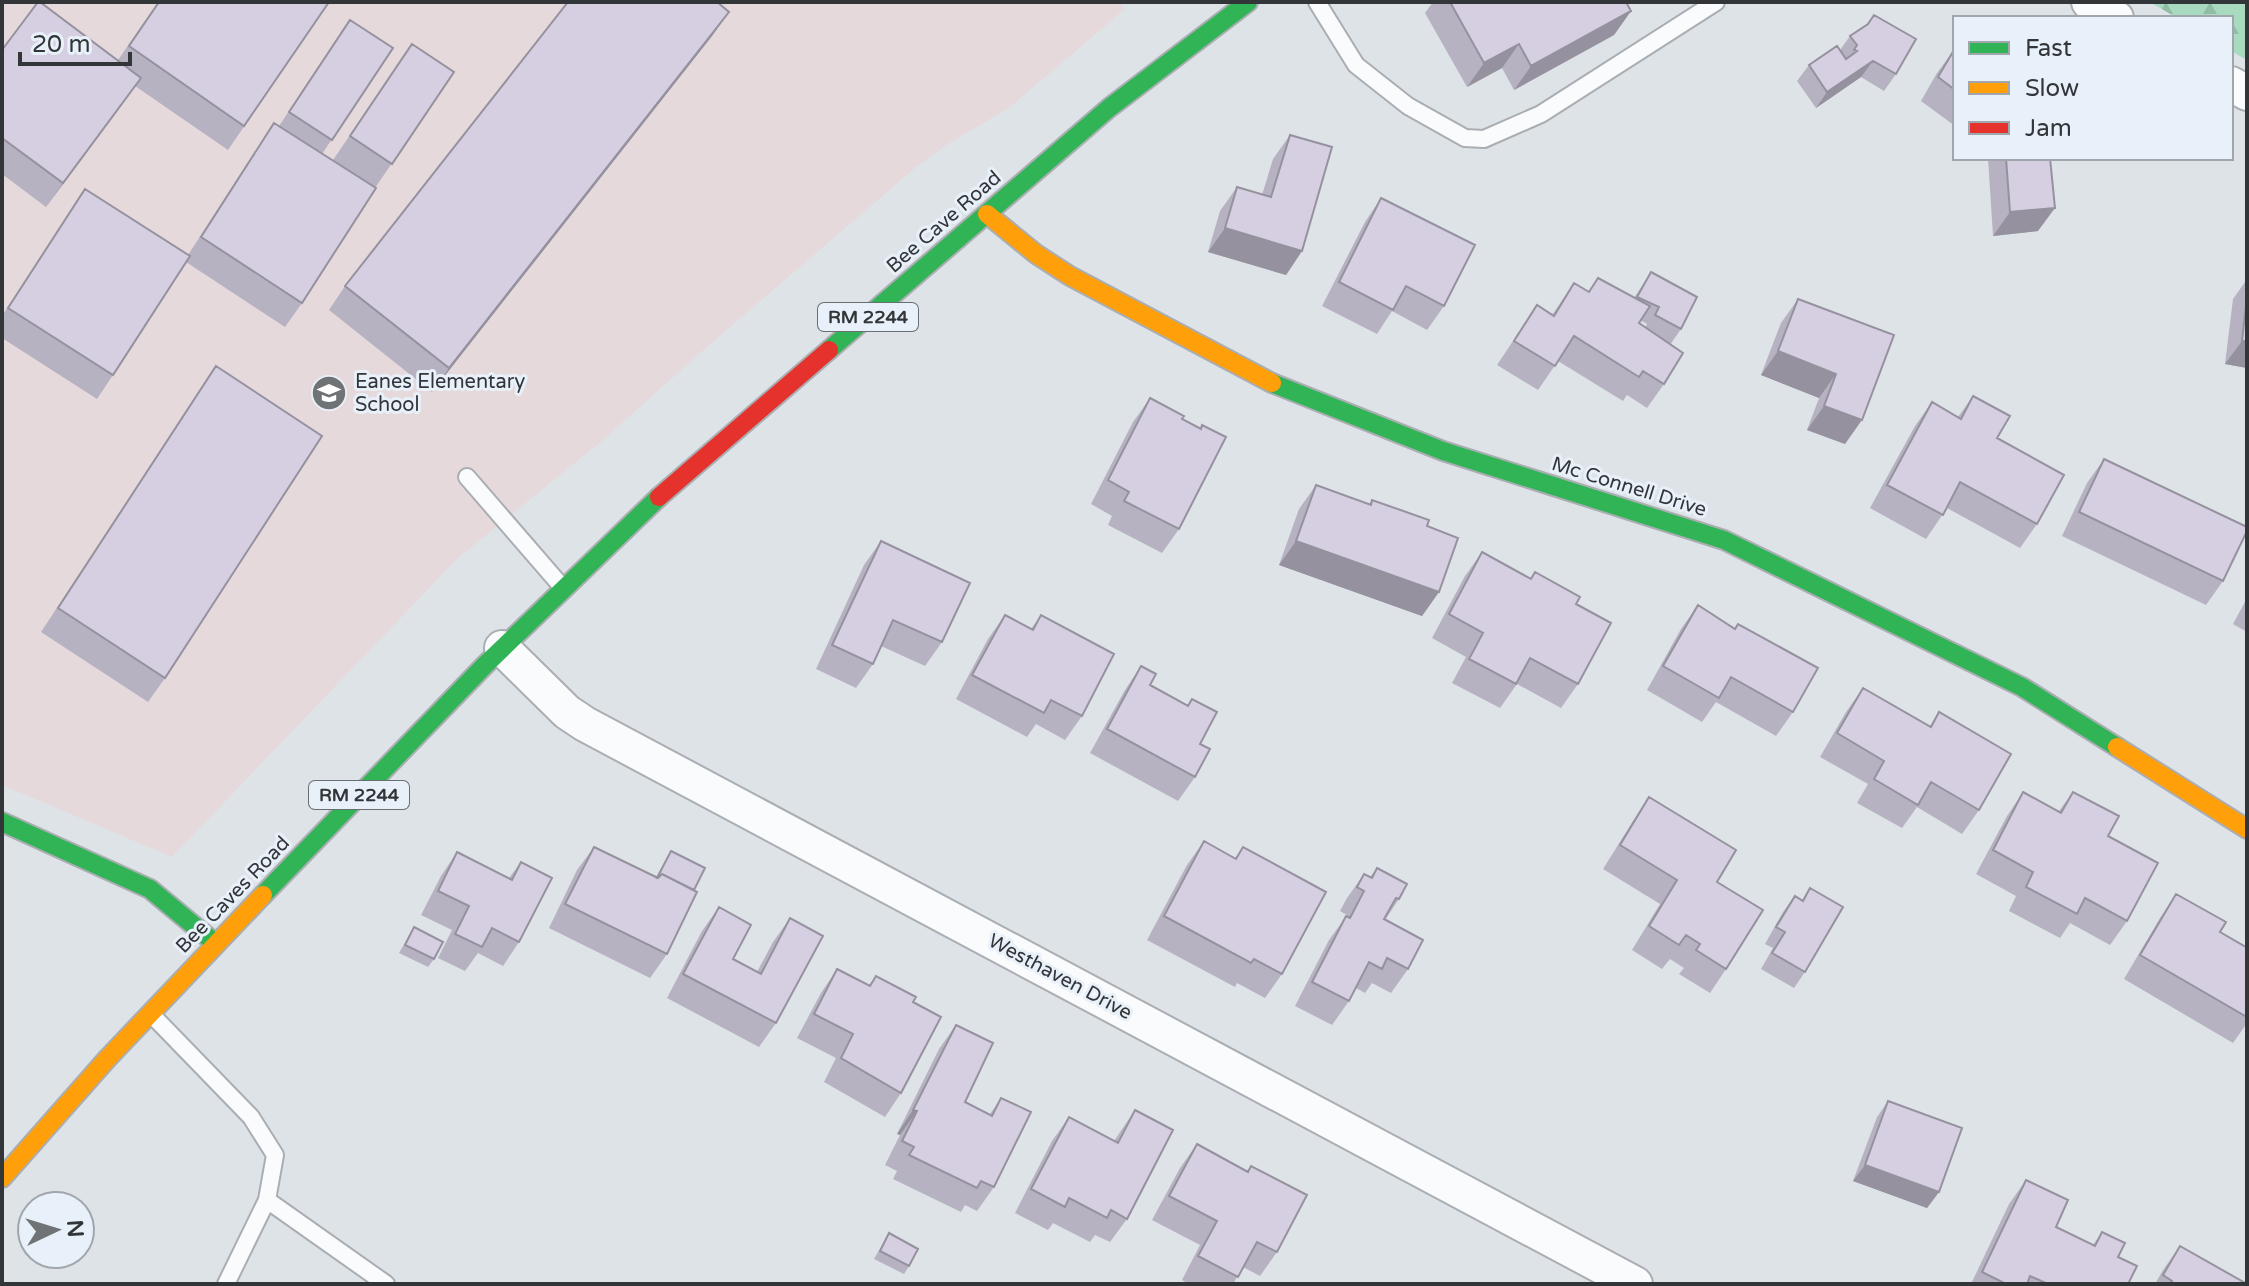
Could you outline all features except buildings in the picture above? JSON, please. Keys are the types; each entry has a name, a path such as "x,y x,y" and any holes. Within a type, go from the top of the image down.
{"main road":[{"name":"Bee Cave Road","path":"502,648 715,448 1119,102 1248,2"},
{"name":"Mc Connell Drive","path":"987,214 1061,271 1259,378 1443,451 1737,546 2022,687 2247,829"},
{"name":"Bee Caves Road","path":"2,1178 66,1103 216,944 502,648"},
{"path":"2,822 150,889 216,944"}],"street":[{"path":"2089,2 2113,16"},
{"name":"Westhaven Drive","path":"502,648 567,712 585,724 1635,1284"}],"lane":[{"path":"1317,2 1356,65 1408,106 1465,138 1484,139 1541,114 1716,2"},
{"path":"467,477 563,588"},
{"path":"151,1013 251,1117 275,1155 267,1200 226,1284"},
{"path":"267,1200 386,1284"}],"shaded area":[{"name":"Eanes Elementary School","path":"2,2 1120,2 1125,9 1009,108 948,144 914,169 603,440 458,558 172,857 2,785"}],"green space":[{"path":"2150,2 2247,2 2247,60 2233,52 2233,16 2174,16"}],"traffic: fast":[{"path":"829,350 1109,108 1248,2"},
{"path":"1272,383 1443,451 1724,540 2022,687 2117,747"},
{"path":"263,895 484,666 659,497"},
{"path":"2,822 150,889 216,944"}],"traffic: slow":[{"path":"987,214 1036,254 1070,276 1272,383"},
{"path":"2117,747 2247,829"},
{"path":"2,1178 107,1059 263,895"}],"traffic: jam":[{"path":"659,497 829,350"}],"place":[{"name":"Eanes Elementary School","path":"329,393"}]}
